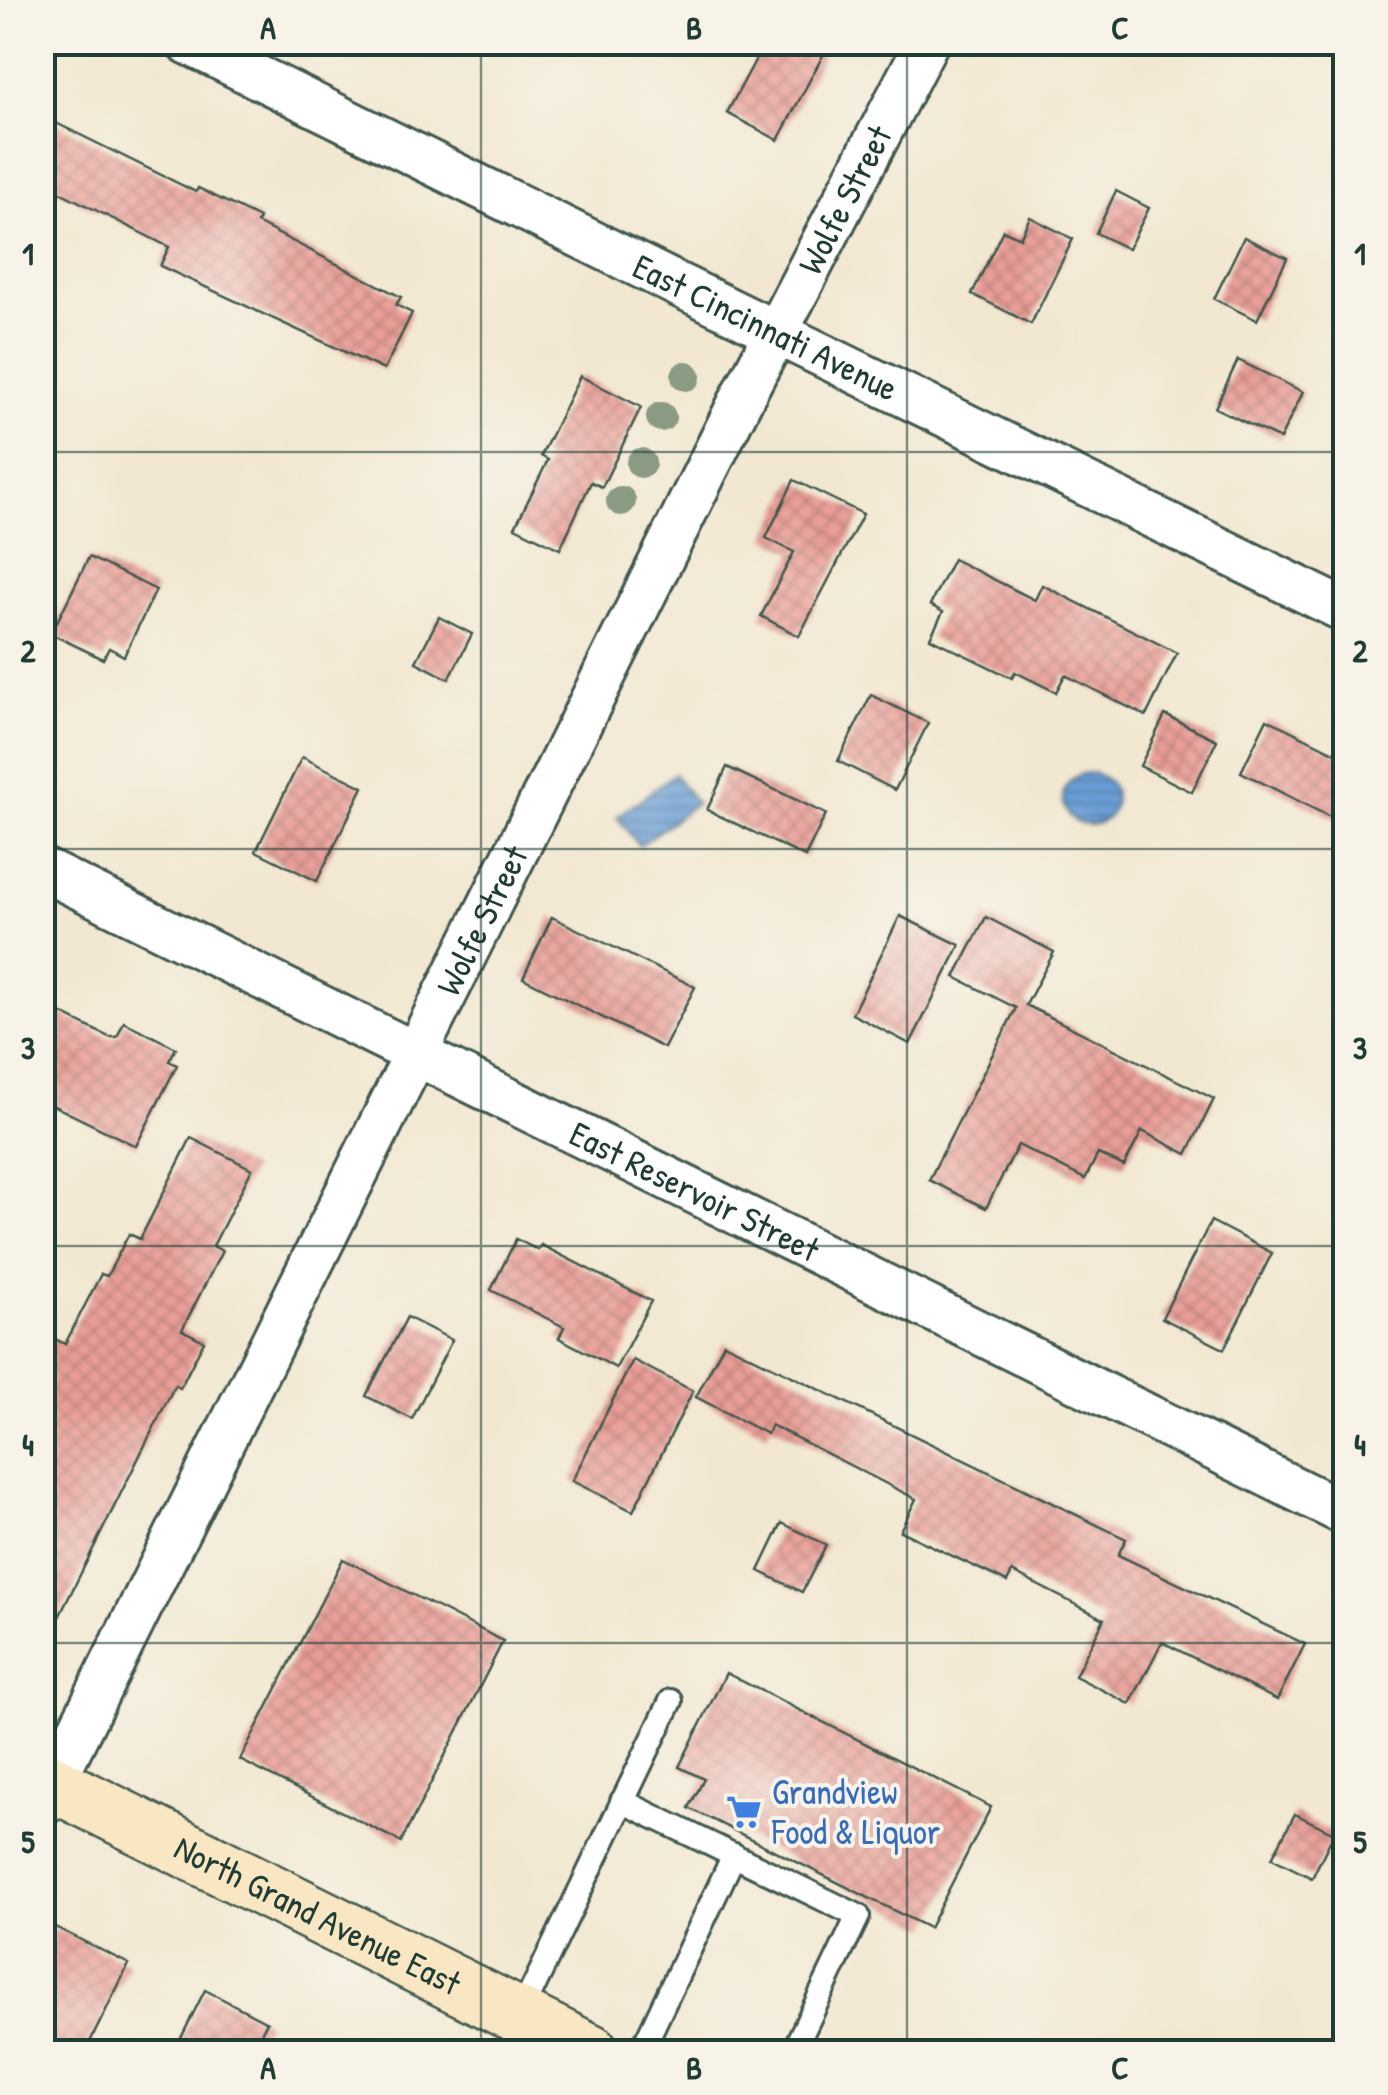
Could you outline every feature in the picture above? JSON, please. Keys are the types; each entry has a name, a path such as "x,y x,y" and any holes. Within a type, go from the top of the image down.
{"street":[{"name":"East Cincinnati Avenue","path":"188,42 774,335 848,366 1346,611"},
{"name":"Wolfe Street","path":"46,1789 774,335 927,42"},
{"name":"East Reservoir Street","path":"42,869 1346,1514"},
{"name":"North Grand Avenue East","path":"46,1789 591,2052"}],"lane":[{"path":"519,2017 671,1700"},
{"path":"622,1802 858,1916 793,2052"},
{"path":"641,2052 734,1855"}],"water":[{"path":"1089,773 1108,780 1115,799 1108,818 1089,825 1070,818 1063,799 1070,780"},
{"path":"674,774 696,803 639,846 617,817"}],"building":[{"path":"765,42 830,42 778,140 727,113"},
{"path":"42,116 196,192 198,188 259,218 257,223 401,297 396,305 412,313 384,370 160,266 169,247 42,183"},
{"path":"1116,191 1149,208 1128,249 1096,233"},
{"path":"1030,217 1073,239 1031,324 972,294 1003,230 1020,238"},
{"path":"1244,237 1287,258 1257,320 1214,299"},
{"path":"1238,360 1303,392 1280,439 1215,408"},
{"path":"580,376 641,407 602,487 591,482 560,549 515,527 548,460 541,456"},
{"path":"794,480 863,514 799,636 761,616 794,552 766,538"},
{"path":"89,557 156,590 124,656 109,648 103,659 51,634"},
{"path":"953,559 1035,600 1042,585 1177,653 1146,716 1065,675 1056,692 1015,672 1012,678 930,638 943,612 930,605"},
{"path":"439,617 472,634 449,679 416,662"},
{"path":"871,695 928,723 895,790 838,761"},
{"path":"1165,715 1217,740 1192,792 1140,766"},
{"path":"1267,719 1346,758 1346,825 1241,772"},
{"path":"302,757 363,787 317,881 256,851"},
{"path":"727,767 826,814 805,857 707,810"},
{"path":"900,916 960,945 910,1044 852,1014"},
{"path":"552,917 695,987 664,1048 523,978"},
{"path":"986,917 1054,952 1026,1005 1214,1099 1187,1154 1142,1131 1124,1166 1098,1154 1085,1179 1018,1145 986,1208 929,1180 1016,1008 955,977"},
{"path":"42,1004 109,1037 117,1037 124,1022 176,1048 169,1061 177,1065 136,1146 42,1100"},
{"path":"191,1138 252,1169 213,1246 222,1251 182,1330 204,1341 180,1388 175,1385 42,1651 42,1333 65,1344 101,1274 107,1276 129,1234 140,1239"},
{"path":"1211,1221 1272,1253 1224,1349 1162,1318"},
{"path":"516,1239 538,1250 541,1245 651,1301 616,1368 559,1338 564,1327 491,1290"},
{"path":"407,1317 452,1340 412,1419 366,1396"},
{"path":"724,1343 1126,1539 1118,1555 1305,1644 1277,1700 1162,1642 1130,1704 1075,1676 1104,1619 1012,1572 1007,1582 900,1531 916,1499 771,1425 767,1434 696,1397"},
{"path":"633,1360 693,1391 633,1511 572,1481"},
{"path":"782,1523 826,1545 802,1592 759,1571"},
{"path":"343,1559 503,1641 401,1842 240,1760"},
{"path":"726,1673 991,1807 929,1928 689,1808 704,1779 679,1767"},
{"path":"1295,1814 1334,1833 1312,1878 1272,1858"},
{"path":"55,1927 129,1964 85,2052 42,2052 42,1953"},
{"path":"205,1990 267,2022 251,2052 174,2052"}],"place":[{"name":"Grandview Food & Liquor","path":"744,1812"}]}
